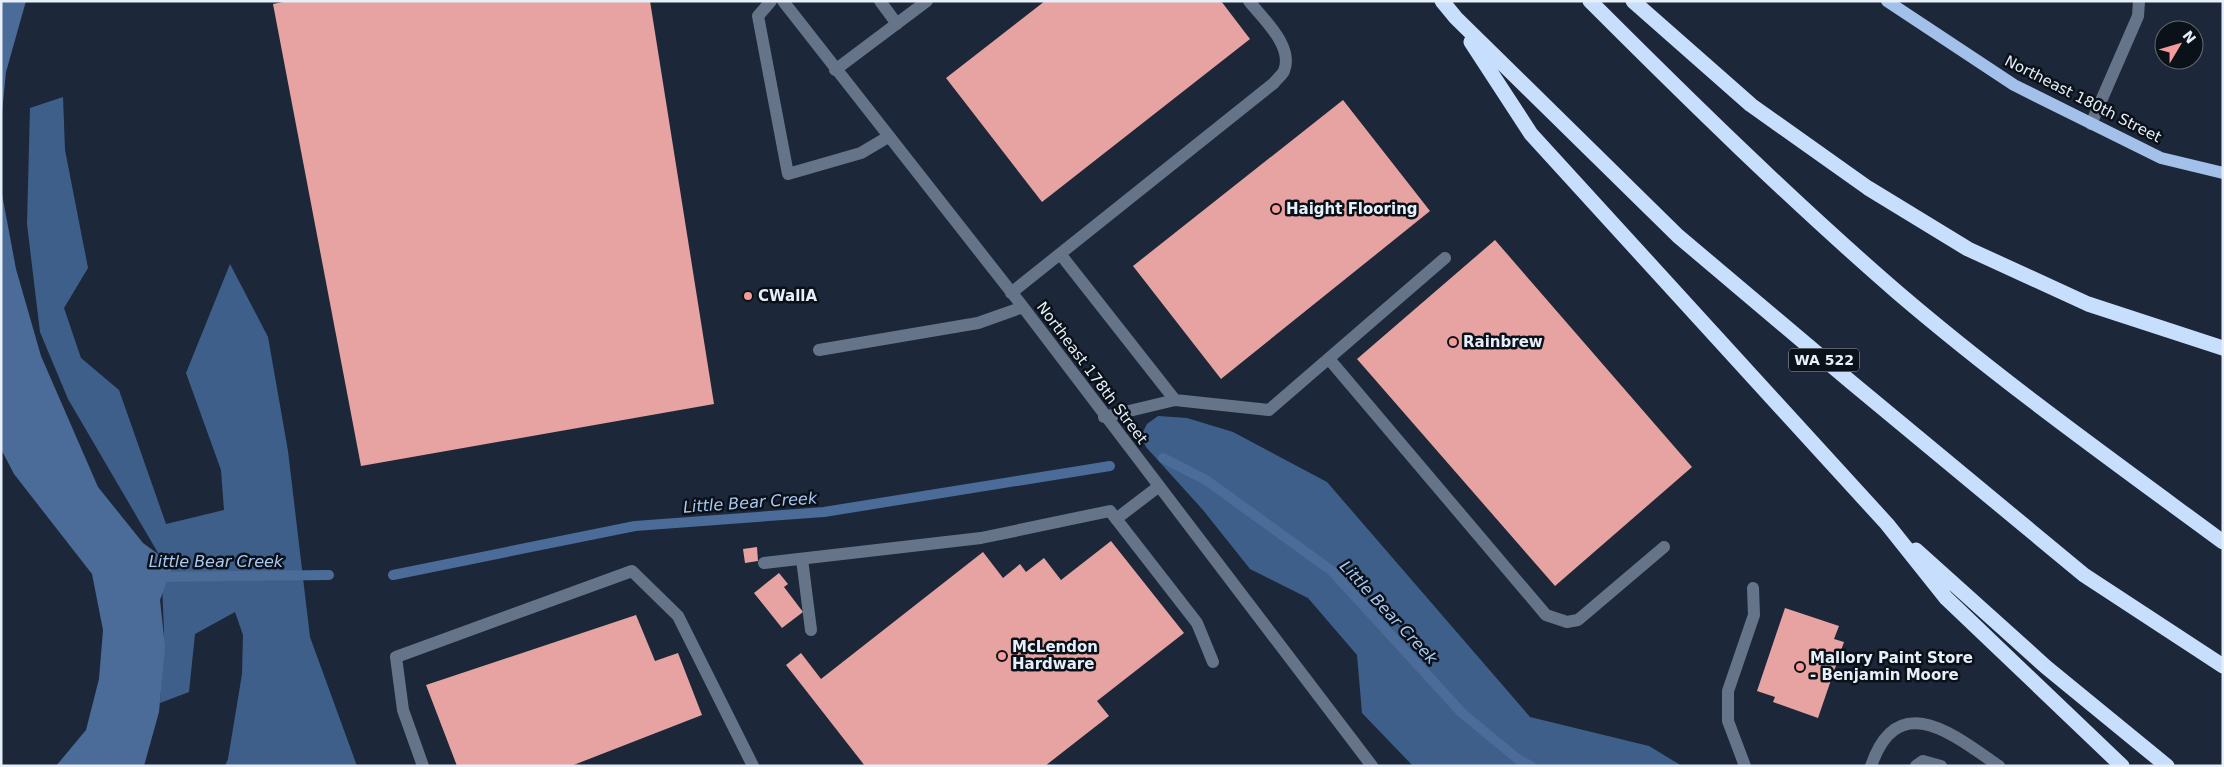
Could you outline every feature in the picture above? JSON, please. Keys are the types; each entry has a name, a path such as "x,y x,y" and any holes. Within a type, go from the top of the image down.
{"highway":[{"name":"WA 522","path":"1442,1 1456,18 1678,236 1836,370 2084,575 2223,666"},
{"path":"1590,1 1711,122 1898,292 2042,408 2223,542"},
{"path":"1633,1 1751,104 1868,188 1968,249 2088,304 2223,348"},
{"path":"1456,18 1531,134 1887,524 1946,598 2122,766"},
{"path":"1887,524 2046,667 2167,766"}],"main road":[{"name":"Northeast 180th Street","path":"1887,1 2014,86 2161,158 2223,173"}],"street":[{"path":"771,1 758,16 788,174 861,153 888,137"},
{"name":"Northeast 178th Street","path":"783,1 835,70 1023,308 1158,488 1372,766"},
{"path":"880,1 897,24"},
{"path":"835,70 927,1"},
{"path":"1011,293 1061,255 1274,83 1284,72 1286,58 1284,46 1249,1"},
{"path":"2091,124 2138,16 2138,1"},
{"path":"1061,255 1175,400"},
{"path":"1104,417 1175,400 1269,410 1445,258"},
{"path":"819,350 978,323 1023,308"},
{"path":"1329,360 1546,615 1567,622 1578,620 1664,547"},
{"path":"1116,519 1158,488"},
{"path":"764,563 981,538 1110,512 1197,623 1213,662"},
{"path":"802,559 811,630"},
{"path":"423,766 403,710 396,657 632,571 678,616 753,766"},
{"path":"1745,766 1728,721 1728,691 1754,615 1753,588"},
{"path":"1871,766 1884,739 1897,728 1914,723 1931,724 1947,731 1999,766"},
{"path":"1916,766 1923,761 1941,766"}],"shaded area":[{"path":"1,1 26,1 6,72 1,123"},
{"path":"63,97 65,150 88,268 64,308 81,358 119,390 166,524 224,510 221,470 186,373 230,264 268,337 288,451 310,637 357,766 225,766 228,759 242,674 243,635 235,612 195,634 189,692 160,703 164,632 161,558 68,399 40,332 27,224 30,108"},
{"path":"1,189 16,269 41,356 98,487 143,543 173,565 160,600 165,647 159,712 144,766 56,766 86,730 99,679 103,630 92,574 14,474 1,449"},
{"path":"1158,416 1187,418 1233,432 1327,482 1530,717 1649,746 1682,766 1413,766 1362,713 1357,655 1308,598 1250,569 1203,510 1146,447 1141,436 1147,424"}],"building":[{"path":"288,1 650,1 714,404 361,466 273,4"},
{"path":"1045,1 1221,1 1250,39 1042,202 946,78"},
{"path":"1343,100 1430,211 1221,379 1133,266"},
{"path":"1495,240 1692,467 1555,586 1357,359"},
{"name":"McLendon Hardware","path":"1111,541 1184,633 1097,701 1109,716 1045,766 865,766 786,665 801,653 821,679 983,552 1003,578 1020,564 1026,572 1044,558 1061,580"},
{"path":"757,547 758,561 745,563 743,549"},
{"path":"779,573 788,584 784,587 803,612 782,628 754,593"},
{"name":"Mallory Paint Store - Benjamin Moore","path":"1785,608 1839,626 1834,639 1844,642 1818,718 1773,702 1775,697 1757,691"},
{"path":"636,615 655,661 678,653 702,715 571,766 457,766 426,685"}],"waterway":[{"name":"Little Bear Creek","path":"1163,458 1206,480 1332,571 1462,713 1519,760 1531,766"},
{"name":"Little Bear Creek","path":"393,575 635,526 824,512 1110,466"},
{"name":"Little Bear Creek","path":"155,577 329,575"}],"place":[{"name":"Haight Flooring","path":"1276,209"},
{"name":"CWallA","path":"748,296"},
{"name":"Rainbrew","path":"1453,342"},
{"name":"McLendon Hardware","path":"1002,656"},
{"name":"Mallory Paint Store - Benjamin Moore","path":"1800,667"}]}
